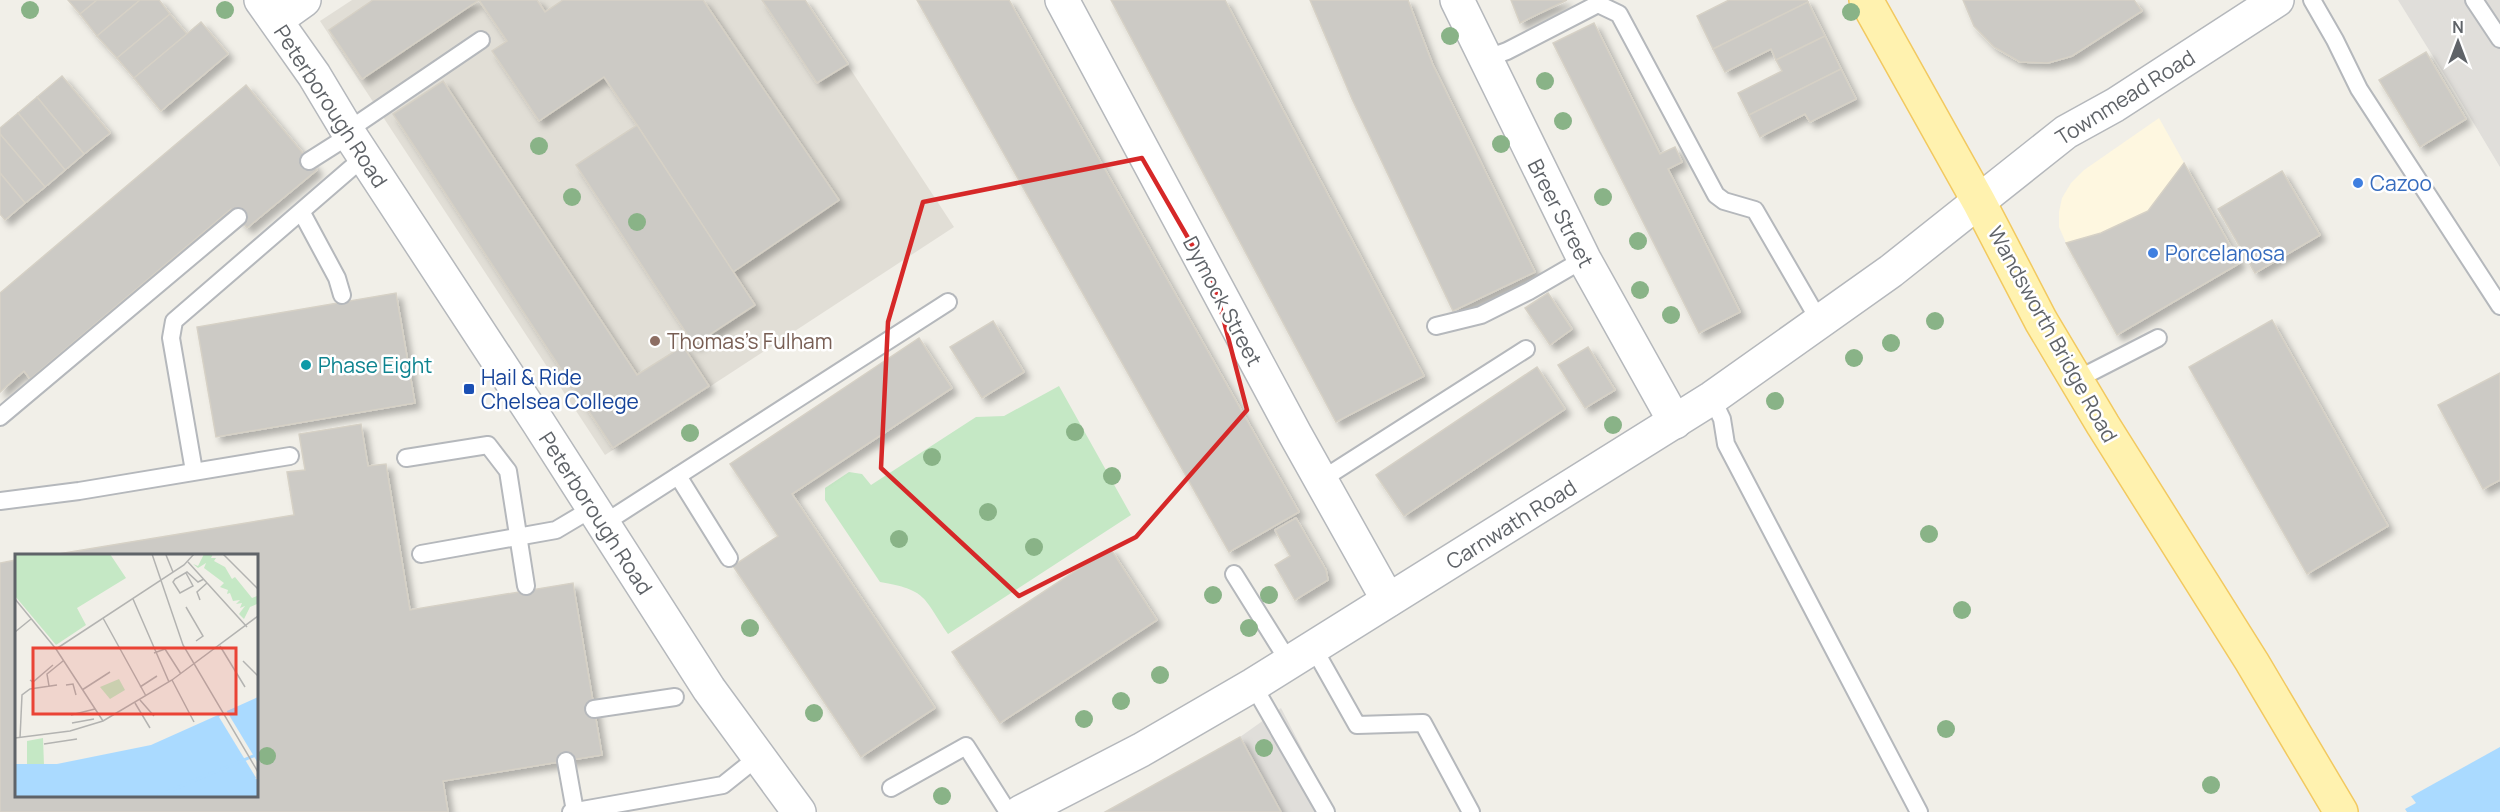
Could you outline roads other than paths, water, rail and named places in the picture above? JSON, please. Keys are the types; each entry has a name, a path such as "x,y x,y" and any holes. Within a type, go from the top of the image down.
{"main road":[{"name":"Wandsworth Bridge Road","path":"1866,0 1979,202 2030,303 2252,662 2341,812"}],"street":[{"path":"268,10 304,0"},
{"name":"Dymock Street","path":"1062,0 1388,600"},
{"name":"Breer Street","path":"1456,0 1584,259 1675,422"},
{"name":"Townmead Road","path":"1979,202 2066,132 2115,105 2277,0"},
{"name":"Peterborough Road","path":"268,10 314,75 354,141 709,690 800,812"},
{"name":"Carnwath Road","path":"1021,812 1141,750 1253,685 1675,422 1820,322 1979,202"}],"lane":[{"path":"2312,0 2359,89 2500,306"},
{"path":"2474,0 2500,39"},
{"path":"1485,60 1598,4 1619,14 1716,195 1724,201 1755,210 1820,322"},
{"path":"309,161 354,141 481,40"},
{"path":"194,471 171,338 174,321 302,213 354,141"},
{"path":"302,213 337,278 342,295"},
{"path":"0,417 238,217"},
{"path":"1436,326 1481,315 1529,291 1584,259"},
{"path":"422,554 556,530 598,516 678,476 948,302"},
{"path":"2076,380 2158,338"},
{"path":"1321,480 1526,349"},
{"path":"1712,398 1722,419 1725,444 1920,812"},
{"path":"406,458 488,445 508,471 526,586"},
{"path":"0,501 79,491 290,456"},
{"path":"678,476 729,558"},
{"path":"1234,574 1357,725 1423,723 1472,812"},
{"path":"1253,685 1326,812"},
{"path":"594,710 675,698"},
{"path":"891,788 966,746 1008,812"},
{"path":"566,761 573,812 723,785 758,758"}],"water":[{"path":"2500,747 2500,812 2383,812"}],"place":[{"name":"Cazoo","path":"2358,183"},
{"name":"Porcelanosa","path":"2153,253"},
{"name":"Thomas's Fulham","path":"655,341"},
{"name":"Phase Eight","path":"306,365"},
{"name":"Hail & Ride Chelsea College","path":"469,389"}]}
